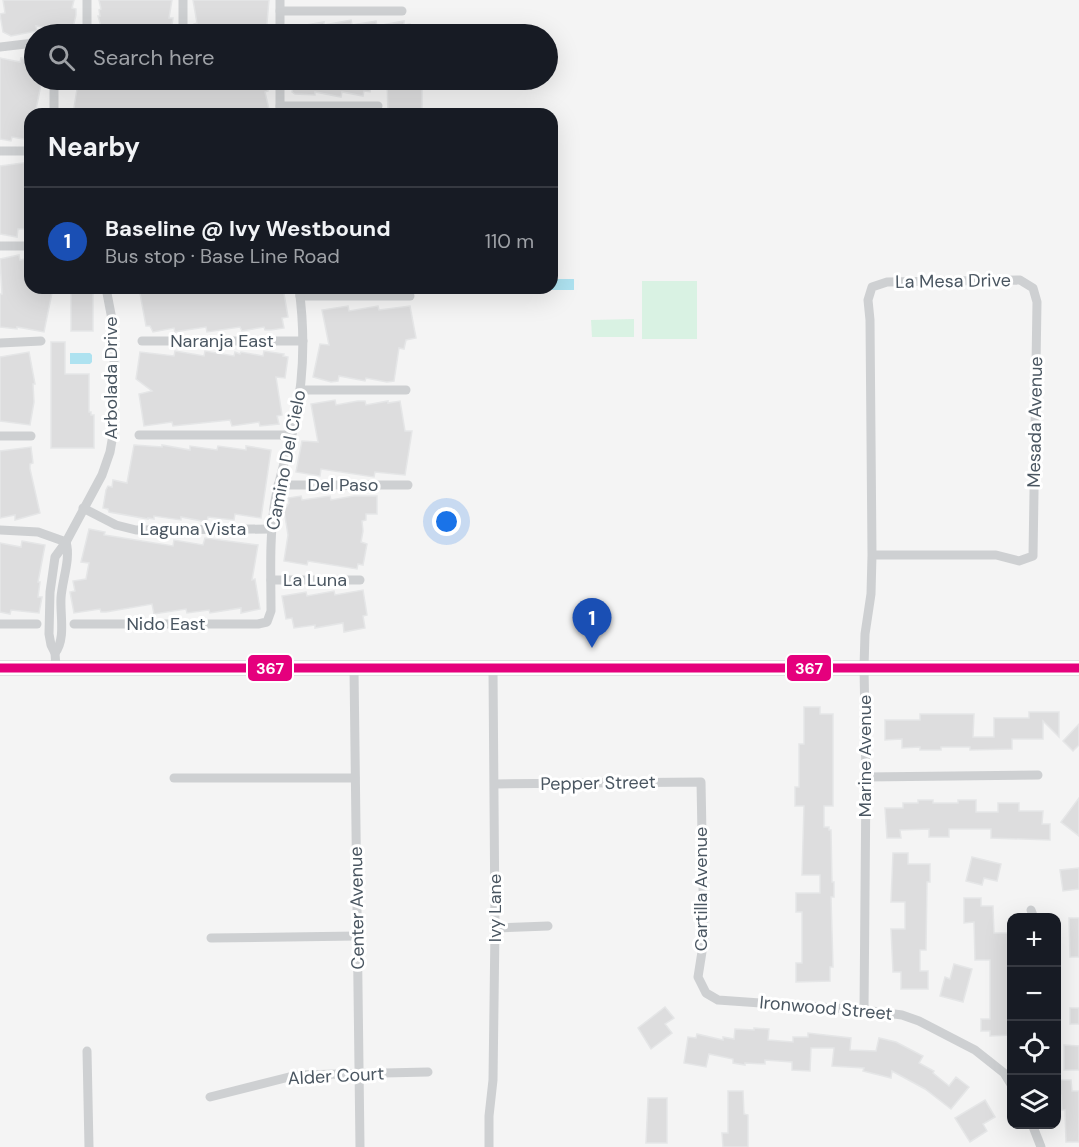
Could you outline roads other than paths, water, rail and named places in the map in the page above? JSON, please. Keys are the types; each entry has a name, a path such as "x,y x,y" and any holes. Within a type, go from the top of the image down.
{"main road":[{"path":"0,669 56,661 354,669 1079,668"}],"street":[{"path":"87,0 87,24"},
{"path":"183,0 183,24"},
{"path":"279,0 280,24"},
{"path":"373,0 374,11"},
{"path":"280,11 402,11"},
{"path":"0,47 24,44"},
{"path":"54,90 54,108"},
{"path":"280,90 280,108"},
{"path":"329,108 378,106"},
{"path":"0,151 24,151"},
{"path":"0,246 24,246"},
{"name":"La Mesa Drive","path":"872,287 887,282 1020,280 1033,288"},
{"name":"Marine Avenue","path":"864,1010 866,777 864,667 872,555 868,300 872,287"},
{"name":"Mesada Avenue","path":"872,555 996,555 1019,561 1033,556 1036,302 1033,288"},
{"name":"Arbolada Drive","path":"56,661 61,641 61,601 66,542 102,475 110,452 114,429 115,340 107,294"},
{"name":"Camino Del Cielo","path":"258,624 267,622 270,617 272,529 278,485 292,435 300,390 303,341 299,294"},
{"path":"354,294 410,296"},
{"path":"0,343 41,341"},
{"name":"Naranja East","path":"142,341 303,341"},
{"path":"300,390 405,390"},
{"path":"139,435 292,435"},
{"path":"0,436 31,436"},
{"name":"Del Paso","path":"278,485 408,485"},
{"name":"Laguna Vista","path":"83,508 116,525 136,530 272,529"},
{"path":"0,530 38,532 66,542 55,557 51,584 49,640 56,661"},
{"name":"La Luna","path":"271,580 360,580"},
{"path":"0,624 37,624"},
{"name":"Nido East","path":"74,624 258,624"},
{"name":"Center Avenue","path":"354,669 360,1147"},
{"name":"Ivy Lane","path":"489,1147 489,1116 493,1080 495,928 493,669"},
{"path":"866,777 1038,775"},
{"path":"174,778 355,778"},
{"name":"Pepper Street","path":"495,784 701,782"},
{"name":"Cartilla Avenue","path":"701,782 704,939 698,977 706,993"},
{"path":"495,928 548,926"},
{"path":"211,938 357,936"},
{"name":"Ironwood Street","path":"706,993 718,1000 864,1010 902,1015 919,1021 975,1050 1007,1069"},
{"path":"87,1051 89,1147"},
{"name":"Alder Court","path":"210,1097 297,1075 428,1072"},
{"path":"1034,1129 1041,1147"}],"water":[{"path":"558,279 574,279 574,290 558,290"},
{"path":"70,353 90,353 92,362 90,364 70,364"}],"place":[{"name":"Baseline @ Ivy Westbound","path":"592,648"}]}
